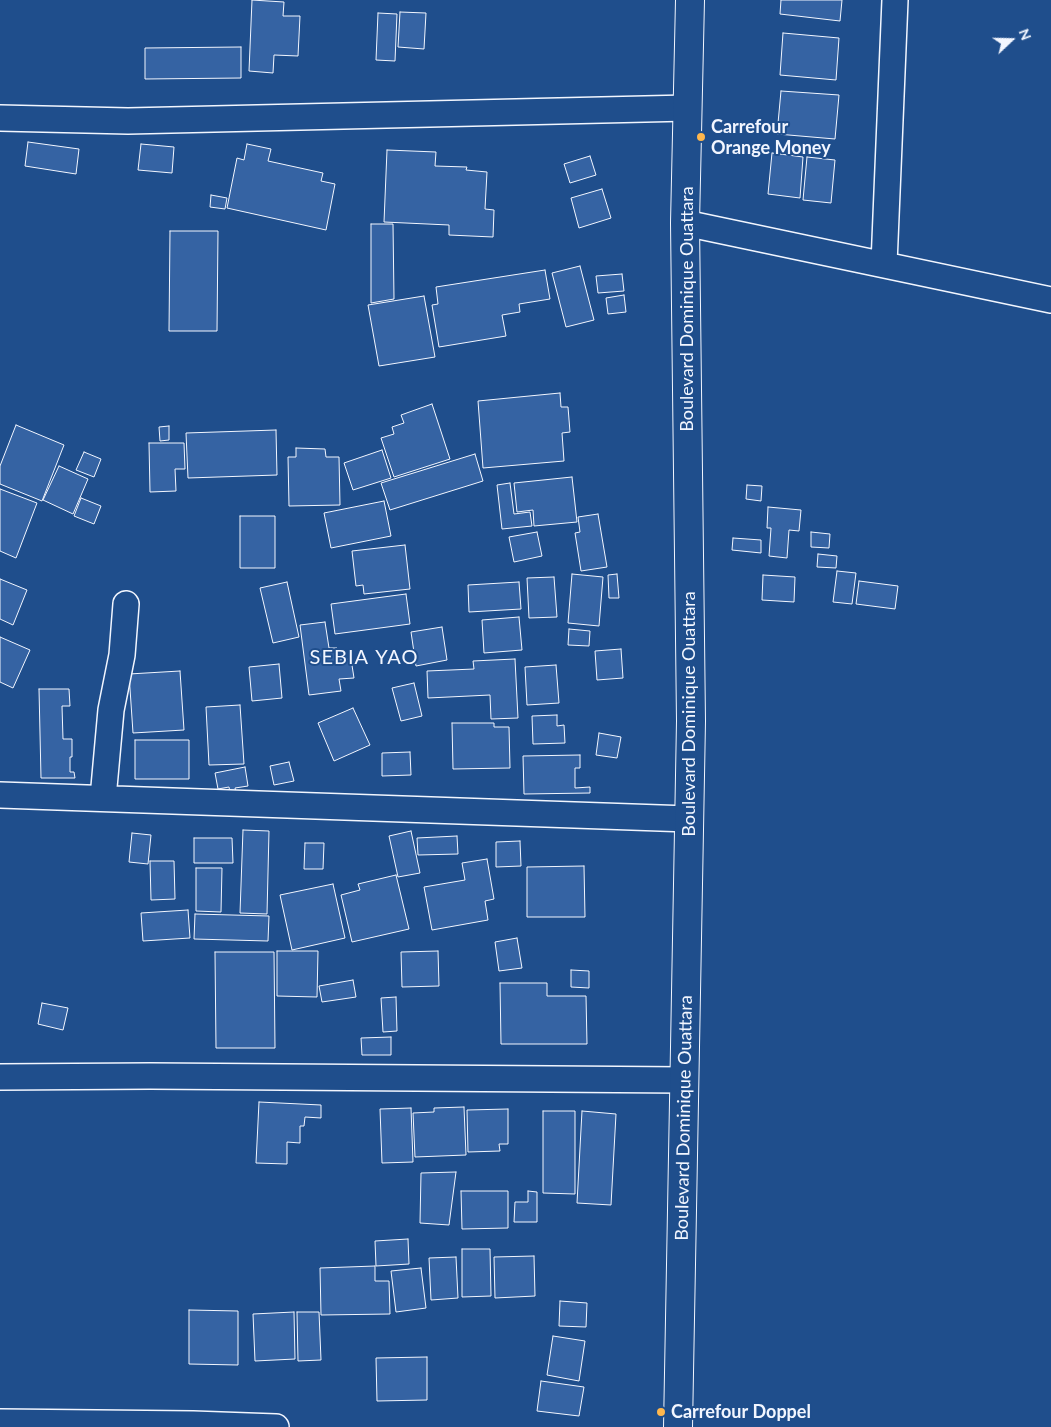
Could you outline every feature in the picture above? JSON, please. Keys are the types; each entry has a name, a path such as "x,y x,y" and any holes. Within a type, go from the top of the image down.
{"street":[{"name":"Boulevard Dominique Ouattara","path":"678,1427 691,721 685,223 690,0"},
{"path":"884,264 895,0"},
{"path":"0,118 128,121 688,108"},
{"path":"685,223 1051,300"},
{"path":"103,798 111,710 122,655 126,604"},
{"path":"0,795 689,818"},
{"path":"0,1077 150,1076 684,1080"},
{"path":"0,1422 276,1427"}],"building":[{"path":"252,0 284,2 283,16 300,16 298,56 274,55 273,73 249,71"},
{"path":"781,0 842,0 840,21 780,14"},
{"path":"400,12 426,13 424,49 398,47"},
{"path":"378,13 397,14 395,61 376,60"},
{"path":"783,33 839,38 836,80 780,75"},
{"path":"241,47 241,78 145,79 145,48"},
{"path":"781,91 839,95 835,139 777,134"},
{"path":"28,142 79,149 76,174 25,166"},
{"path":"141,144 174,147 172,173 138,170"},
{"path":"247,144 271,149 268,161 323,173 321,181 335,184 326,230 227,208 237,158 244,160"},
{"path":"387,150 436,152 435,166 467,167 466,170 487,172 485,209 494,210 493,237 449,235 449,225 384,222"},
{"path":"772,153 803,157 800,198 768,194"},
{"path":"590,156 596,175 570,183 564,164"},
{"path":"807,157 835,160 831,203 803,200"},
{"path":"602,189 611,218 579,228 571,198"},
{"path":"211,195 227,198 225,209 210,207"},
{"path":"371,224 393,224 394,299 371,303"},
{"path":"170,231 218,231 217,331 169,331"},
{"path":"580,266 594,320 566,327 552,273"},
{"path":"545,270 550,299 519,304 520,312 502,315 506,336 439,347 432,305 438,304 436,287"},
{"path":"622,274 624,291 598,293 596,276"},
{"path":"624,295 626,312 608,314 606,298"},
{"path":"424,296 435,357 379,366 368,305"},
{"path":"560,393 561,407 568,407 570,432 562,433 564,461 483,468 478,401"},
{"path":"432,404 450,459 394,477 381,438 394,434 392,427 404,423 401,415"},
{"path":"16,425 64,445 42,501 0,484 0,466"},
{"path":"169,426 169,440 160,441 159,427"},
{"path":"276,430 277,475 188,478 186,433"},
{"path":"149,443 184,443 185,469 175,469 176,491 150,492"},
{"path":"296,448 325,449 326,457 339,457 340,505 289,506 288,457 296,457"},
{"path":"382,450 391,478 353,490 344,463"},
{"path":"84,452 101,459 94,477 76,470"},
{"path":"475,454 483,481 390,510 381,483"},
{"path":"59,466 88,479 73,514 43,500"},
{"path":"572,477 577,522 534,526 533,510 517,512 514,483"},
{"path":"510,483 514,514 530,512 532,526 502,529 497,485"},
{"path":"747,485 762,486 761,501 746,499"},
{"path":"0,489 37,503 16,558 0,551"},
{"path":"81,498 101,506 94,524 74,516"},
{"path":"384,501 391,536 331,548 324,513"},
{"path":"768,507 801,510 799,531 789,530 787,558 769,556 771,528 767,528"},
{"path":"598,514 607,567 581,571 575,533 580,532 578,517"},
{"path":"240,516 275,516 275,568 240,568"},
{"path":"537,532 542,556 514,562 509,537"},
{"path":"811,532 830,534 829,548 811,547"},
{"path":"733,538 761,540 761,553 732,550"},
{"path":"405,545 410,589 364,594 363,585 356,586 352,551"},
{"path":"818,554 837,556 836,568 817,567"},
{"path":"837,571 856,573 852,604 833,602"},
{"path":"572,574 603,577 599,626 568,623"},
{"path":"617,574 619,598 609,598 608,575"},
{"path":"763,575 795,577 794,602 762,600"},
{"path":"554,577 557,617 529,618 527,578"},
{"path":"0,579 27,590 13,625 0,619"},
{"path":"859,581 898,586 895,609 856,604"},
{"path":"287,582 299,637 273,643 260,588"},
{"path":"519,582 521,609 469,612 468,585"},
{"path":"406,594 410,624 335,634 331,604"},
{"path":"519,617 522,650 484,653 482,620"},
{"path":"325,622 329,648 337,648 339,660 351,659 354,678 339,679 341,691 309,695 300,625"},
{"path":"442,627 447,660 416,666 411,632"},
{"path":"569,629 590,631 589,646 568,645"},
{"path":"0,637 30,650 13,688 0,682"},
{"path":"621,649 623,678 597,680 595,651"},
{"path":"515,659 518,718 491,719 490,695 428,698 427,671 474,669 473,661"},
{"path":"279,664 282,698 252,701 249,667"},
{"path":"556,665 559,703 527,705 525,667"},
{"path":"180,671 184,730 133,733 129,674"},
{"path":"414,683 422,716 401,721 392,688"},
{"path":"39,689 69,689 70,706 62,706 63,739 72,739 70,772 74,772 75,778 41,778"},
{"path":"240,705 244,764 209,765 206,707"},
{"path":"353,708 370,745 334,761 318,723"},
{"path":"557,715 557,726 564,725 565,743 533,744 532,716"},
{"path":"452,723 494,723 494,727 509,727 510,768 453,769"},
{"path":"599,733 621,737 617,758 596,755"},
{"path":"135,740 189,740 189,779 135,779"},
{"path":"410,752 411,775 382,776 382,753"},
{"path":"580,755 580,768 575,768 575,788 590,787 590,793 524,794 523,756"},
{"path":"289,762 294,781 274,785 270,766"},
{"path":"245,767 248,786 235,788 236,792 230,793 229,787 218,789 215,773"},
{"path":"243,830 269,831 267,914 240,913"},
{"path":"411,831 420,873 398,877 389,836"},
{"path":"132,833 151,835 148,864 129,862"},
{"path":"457,836 458,854 418,855 417,838"},
{"path":"194,838 232,838 233,863 194,863"},
{"path":"520,841 521,866 496,867 496,842"},
{"path":"305,843 324,843 323,869 304,869"},
{"path":"487,859 494,899 485,901 488,920 432,930 424,887 465,880 462,863"},
{"path":"150,861 174,861 175,899 151,900"},
{"path":"584,866 585,917 527,917 527,867"},
{"path":"196,868 222,868 221,912 196,911"},
{"path":"396,875 409,929 352,942 341,895 360,890 358,884"},
{"path":"333,884 345,938 292,950 280,895"},
{"path":"188,910 190,938 143,941 141,913"},
{"path":"195,914 269,916 268,941 194,939"},
{"path":"517,938 522,968 499,971 495,942"},
{"path":"277,951 318,951 317,997 277,996"},
{"path":"438,951 439,986 402,987 401,952"},
{"path":"215,952 274,952 275,1048 216,1048"},
{"path":"571,970 589,971 589,988 571,987"},
{"path":"353,980 356,997 322,1002 319,986"},
{"path":"500,983 547,983 547,996 586,996 587,1044 501,1044"},
{"path":"396,997 397,1031 383,1032 381,998"},
{"path":"42,1003 68,1008 63,1030 38,1024"},
{"path":"391,1037 391,1055 362,1055 361,1038"},
{"path":"259,1102 321,1105 321,1118 305,1117 304,1126 300,1126 300,1143 287,1142 287,1164 256,1163"},
{"path":"464,1107 466,1155 415,1157 413,1113 434,1112 434,1108"},
{"path":"411,1108 413,1162 382,1163 380,1109"},
{"path":"508,1109 508,1144 499,1144 500,1151 468,1152 467,1110"},
{"path":"543,1111 575,1111 575,1194 543,1193"},
{"path":"582,1111 616,1114 611,1205 577,1203"},
{"path":"456,1172 449,1225 420,1223 421,1173"},
{"path":"461,1191 508,1191 508,1228 462,1229"},
{"path":"528,1191 537,1192 537,1222 514,1222 515,1202 528,1202"},
{"path":"408,1239 409,1264 376,1266 375,1241"},
{"path":"462,1249 490,1249 491,1296 462,1297"},
{"path":"534,1256 535,1296 495,1298 494,1257"},
{"path":"456,1257 458,1298 431,1300 429,1258"},
{"path":"375,1266 375,1281 389,1281 390,1314 321,1315 320,1268"},
{"path":"421,1268 426,1308 396,1312 391,1271"},
{"path":"560,1301 587,1303 586,1327 559,1326"},
{"path":"189,1310 238,1311 238,1365 189,1364"},
{"path":"294,1312 295,1359 255,1361 253,1314"},
{"path":"297,1312 319,1312 321,1360 298,1361"},
{"path":"553,1336 585,1341 579,1381 547,1375"},
{"path":"427,1357 427,1400 377,1401 376,1358"},
{"path":"541,1381 584,1387 579,1416 537,1411"}],"place":[{"name":"Carrefour Orange Money","path":"701,137"},
{"name":"Carrefour Doppel","path":"661,1412"}],"district":[{"name":"SEBIA YAO","path":"364,658"}]}
